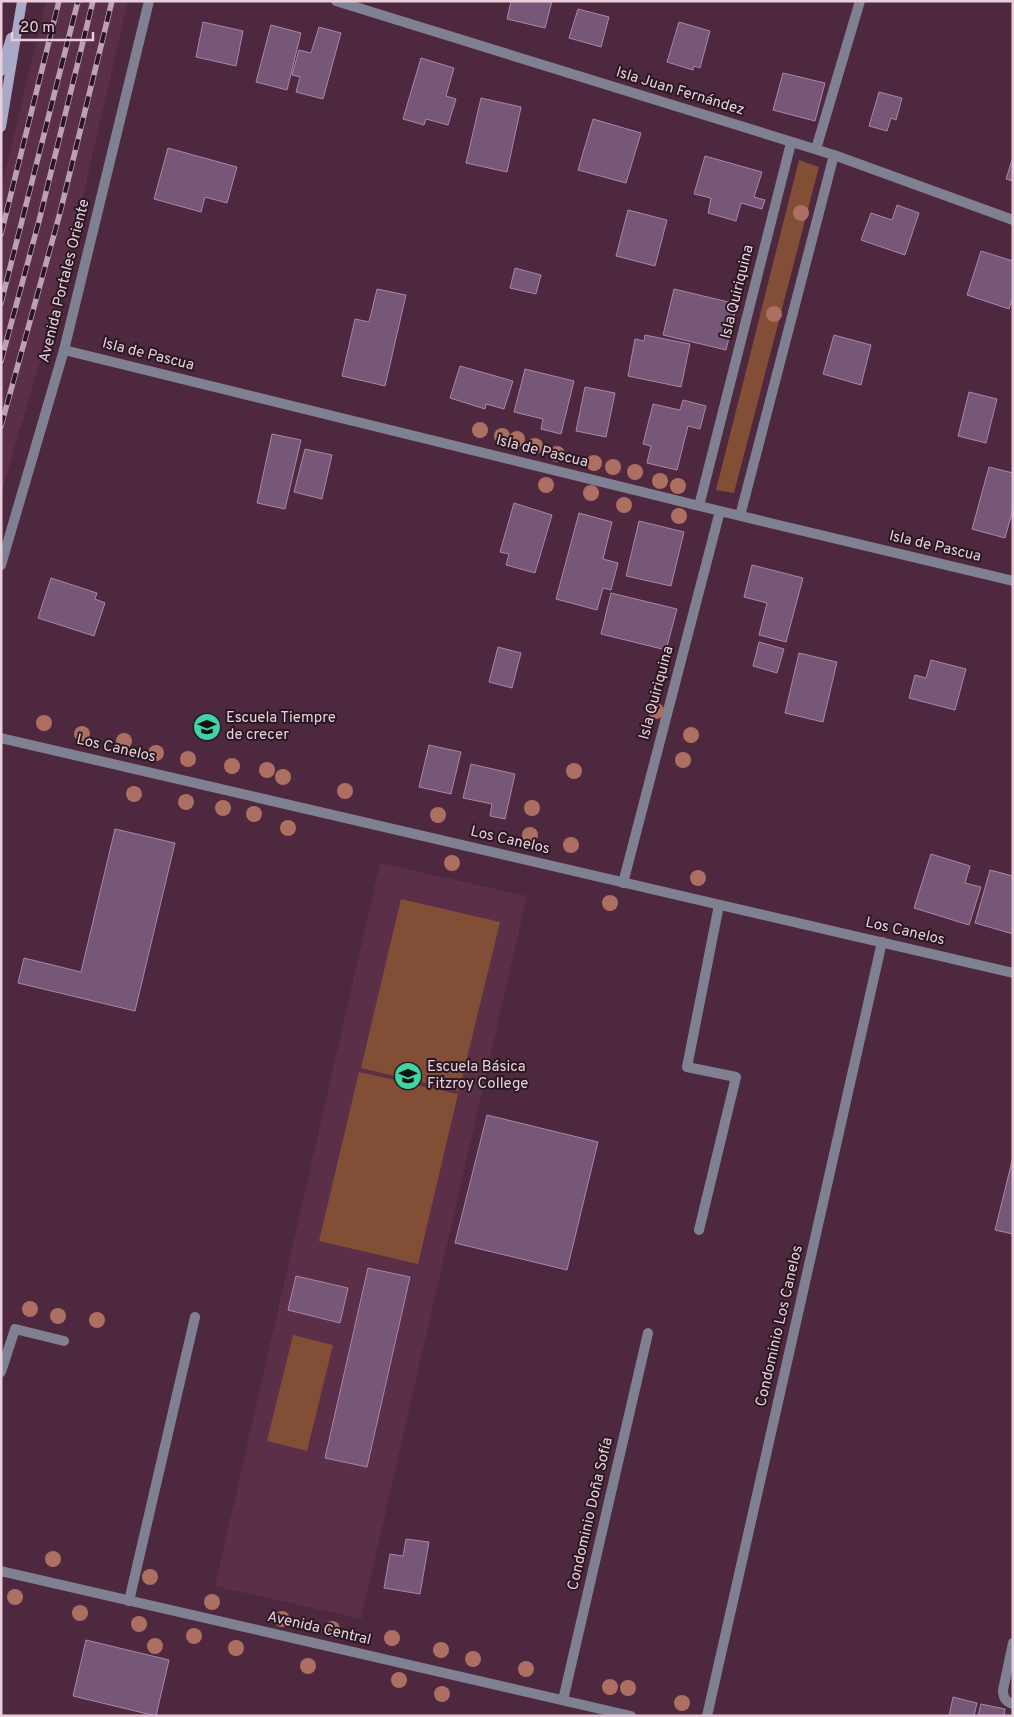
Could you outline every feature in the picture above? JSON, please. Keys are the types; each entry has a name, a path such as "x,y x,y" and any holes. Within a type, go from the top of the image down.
{"main road":[{"path":"1,71 22,1"},
{"path":"1,127 22,1"}],"street":[{"name":"Avenida Portales Oriente","path":"1,565 64,350 149,1"},
{"name":"Isla Juan Fernández","path":"336,1 791,143 816,149 1013,220"},
{"path":"816,149 860,1"},
{"name":"Isla Quiriquina","path":"699,506 791,143"},
{"path":"740,516 834,155"},
{"name":"Isla de Pascua","path":"64,350 1013,581"},
{"name":"Isla Quiriquina","path":"623,883 720,511"},
{"name":"Los Canelos","path":"1,738 1013,973"},
{"path":"698,1230 736,1076 687,1067 719,905"},
{"name":"Condominio Los Canelos","path":"708,1716 882,942"},
{"path":"129,1601 195,1317"},
{"path":"1,1372 15,1329 64,1341"},
{"name":"Condominio Doña Sofía","path":"563,1700 648,1333"},
{"name":"Avenida Central","path":"1,1571 631,1716"},
{"path":"1013,1643 1002,1690 1007,1702 1013,1704"}],"shaded area":[{"path":"46,1 128,1 77,222 36,375 1,494 1,189"},
{"path":"799,160 819,167 734,493 716,490"},
{"name":"Escuela Básica Fitzroy College","path":"380,863 527,896 361,1619 215,1586"},
{"path":"401,899 500,922 459,1091 361,1068"},
{"path":"359,1072 458,1094 418,1264 319,1241"},
{"path":"293,1335 333,1345 307,1451 267,1441"}],"building":[{"path":"511,1 552,1 545,28 507,19"},
{"path":"578,9 609,17 601,47 569,38"},
{"path":"203,22 243,31 236,66 196,57"},
{"path":"679,22 710,31 700,68 694,66 693,70 667,62"},
{"path":"271,25 301,33 287,90 256,82"},
{"path":"319,27 341,33 323,99 296,92 300,77 292,75 299,50 311,53"},
{"path":"421,58 454,68 446,96 456,99 448,125 426,119 424,125 403,119"},
{"path":"783,73 825,83 815,121 773,110"},
{"path":"879,92 902,98 896,120 891,118 887,131 869,126"},
{"path":"481,98 521,107 507,172 466,163"},
{"path":"593,119 641,133 626,183 578,170"},
{"path":"168,148 237,167 227,203 205,197 201,212 154,199"},
{"path":"705,156 762,172 754,197 765,200 762,209 741,203 736,221 708,213 711,198 694,194"},
{"path":"1013,157 1013,181 1006,179"},
{"path":"897,205 919,213 905,255 861,240 871,213 892,220"},
{"path":"628,210 667,220 655,266 616,256"},
{"path":"981,251 1013,261 1013,297 1009,309 967,295"},
{"path":"515,268 541,275 536,294 510,288"},
{"path":"377,289 406,295 385,386 342,376 355,319 369,322"},
{"path":"674,289 737,304 726,350 663,335"},
{"path":"645,335 690,344 681,387 628,376 635,339 644,341"},
{"path":"834,335 871,345 861,385 823,374"},
{"path":"460,366 513,381 504,409 486,404 485,409 450,398"},
{"path":"525,369 574,381 561,434 541,429 543,419 514,412"},
{"path":"585,387 615,393 606,437 576,431"},
{"path":"969,392 997,399 986,443 958,436"},
{"path":"683,400 706,406 700,429 688,426 677,470 647,463 651,446 643,444 653,404 680,410"},
{"path":"272,434 301,440 285,509 257,503"},
{"path":"305,449 332,455 322,499 294,492"},
{"path":"989,467 1013,473 1013,509 1005,538 972,529"},
{"path":"514,503 552,515 535,573 506,565 509,554 500,552"},
{"path":"579,513 612,522 603,559 618,563 611,590 603,588 597,610 556,599"},
{"path":"639,521 684,532 671,586 626,576"},
{"path":"752,565 803,578 786,642 759,635 767,603 744,597"},
{"path":"51,578 97,593 95,599 105,603 94,636 38,618"},
{"path":"611,593 677,609 666,650 601,634"},
{"path":"759,642 784,649 777,673 753,666"},
{"path":"498,647 521,653 512,688 489,682"},
{"path":"799,653 837,662 823,722 785,713"},
{"path":"931,660 966,669 955,710 909,698 915,675 926,678"},
{"path":"429,745 461,752 451,794 419,787"},
{"path":"471,764 515,774 505,819 490,816 492,804 463,798"},
{"path":"115,829 175,843 135,1011 18,983 24,958 81,972"},
{"path":"931,854 970,866 965,883 981,887 969,925 914,908"},
{"path":"990,870 1013,876 1013,934 975,923"},
{"path":"487,1115 598,1142 567,1270 455,1243"},
{"path":"1013,1157 1013,1234 995,1230"},
{"path":"368,1268 410,1277 367,1467 325,1458"},
{"path":"296,1276 348,1288 340,1323 288,1310"},
{"path":"406,1539 429,1542 420,1594 384,1588 390,1554 403,1556"},
{"path":"86,1640 169,1660 156,1716 73,1696"},
{"path":"953,1697 977,1703 974,1716 949,1716"},
{"path":"981,1704 1005,1709 1004,1716 978,1716"}],"railway":[{"path":"1,234 59,1"},
{"path":"1,303 78,1"},
{"path":"1,361 39,221 93,1"},
{"path":"1,426 60,213 112,1"}],"place":[{"name":"Escuela Tiempre de crecer","path":"207,727"},
{"name":"Escuela Básica Fitzroy College","path":"408,1076"}]}
